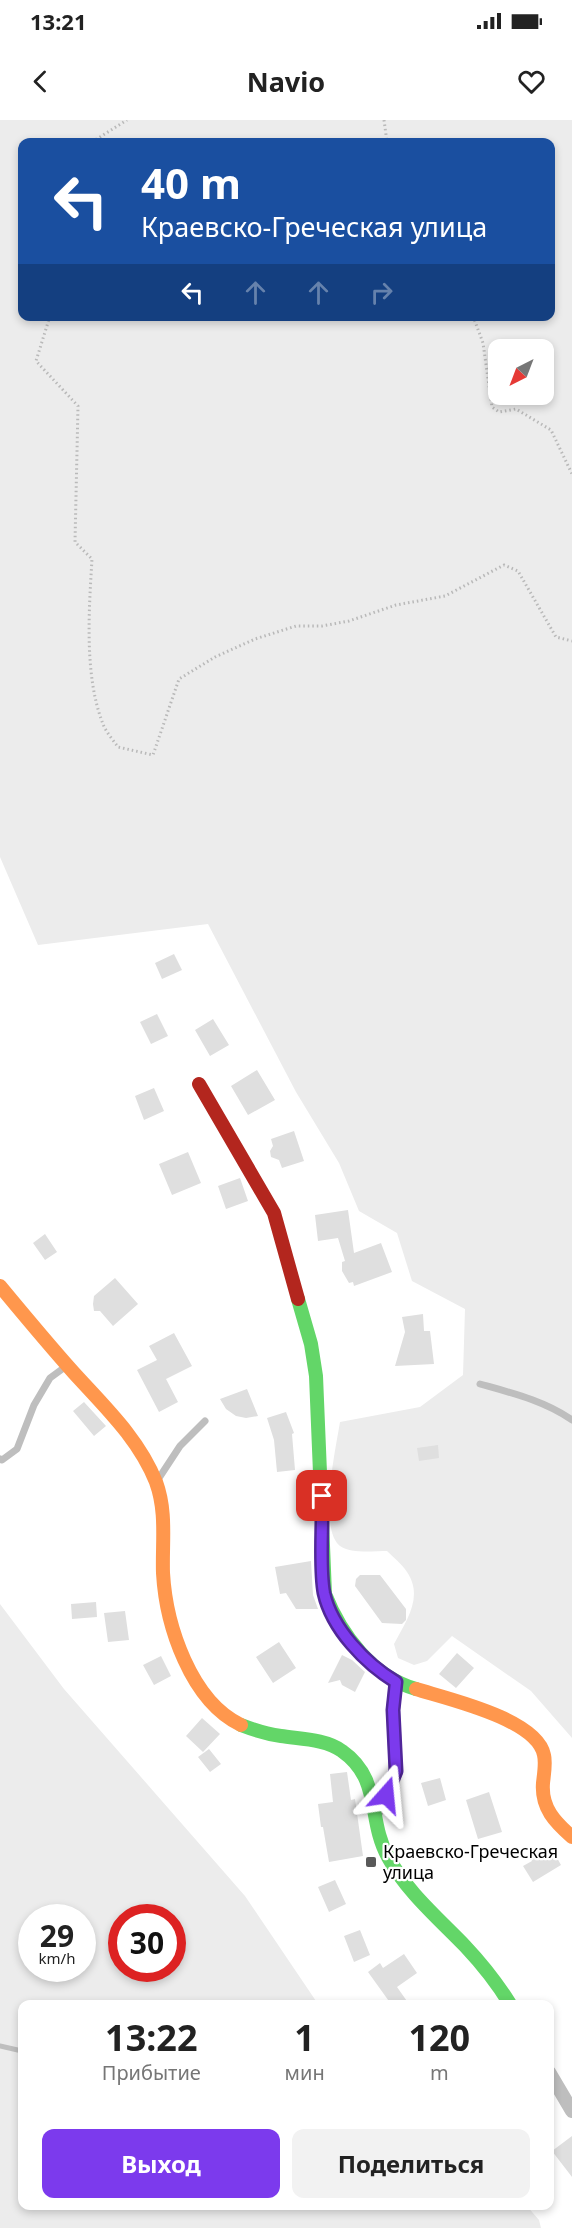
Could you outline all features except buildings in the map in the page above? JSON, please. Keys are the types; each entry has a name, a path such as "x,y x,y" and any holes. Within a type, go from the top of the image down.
{"street":[{"path":"199,1084 274,1213 311,1344 316,1376 325,1594 339,1625 351,1642 385,1675 396,1682 463,1703 513,1723 534,1737 541,1745 545,1757 542,1792 545,1806 553,1820 572,1837"},
{"path":"0,1286 134,1442 156,1483 164,1506 165,1600 186,1661 207,1698 232,1723 246,1729 328,1744 342,1751 364,1771 371,1784 381,1843 395,1871 409,1890 491,1973 508,2000"},
{"path":"376,1812 392,1784 396,1771 393,1710 396,1682"},
{"path":"554,2080 572,2111"}],"lane":[{"path":"0,1459 2,1460 17,1449 34,1405 50,1378 67,1365"},
{"path":"480,1384 527,1397 572,1420"},
{"path":"156,1483 180,1446 205,1421"}],"path":[{"path":"98,138 127,120"},
{"path":"384,120 386,138"},
{"path":"48,321 36,361 78,406 75,542 92,559 90,609 93,690 103,726 118,747 153,755 179,680 215,657 255,639 296,626 322,626 349,621 396,605 445,596 504,566 518,571 556,637 572,641"},
{"path":"475,321 483,343 492,406 499,412 516,409 551,430 572,474"}],"shaded area":[{"path":"0,120 572,120 572,1738 531,1691 452,1636 427,1661 414,1665 398,1658 394,1644 408,1618 414,1600 412,1581 400,1563 387,1551 363,1552 345,1549 334,1537 329,1506 332,1468 340,1422 420,1407 463,1375 465,1309 412,1281 397,1233 359,1211 339,1163 296,1092 208,924 38,945 0,857"},
{"path":"0,1604 64,1689 245,1896 315,2000 18,2000 18,2210 530,2210 539,2220 541,2228 0,2228"}],"waterway":[{"path":"0,2046 18,2050"}],"traffic: fast":[{"path":"298,1299 311,1344 316,1376 325,1594 349,1639 360,1652 386,1675 416,1689"},
{"path":"241,1725 271,1734 328,1744 336,1747 355,1762 369,1787 382,1843 396,1870 404,1882 495,1981 507,2000"}],"traffic: slow":[{"path":"0,1286 55,1352 120,1424 149,1466 162,1505 165,1594 176,1638 184,1660 208,1699 223,1714 241,1725"},
{"path":"416,1689 489,1712 526,1731 538,1742 545,1758 544,1800 550,1814 572,1837"}],"traffic: jam":[{"path":"199,1084 274,1213 298,1299"}],"place":[{"name":"Краевско-Греческая улица","path":"371,1862"}],"route":[{"path":"322,1496 323,1578 325,1594 330,1607 351,1642 385,1675 396,1682 393,1710 396,1771 386,1795"}]}
